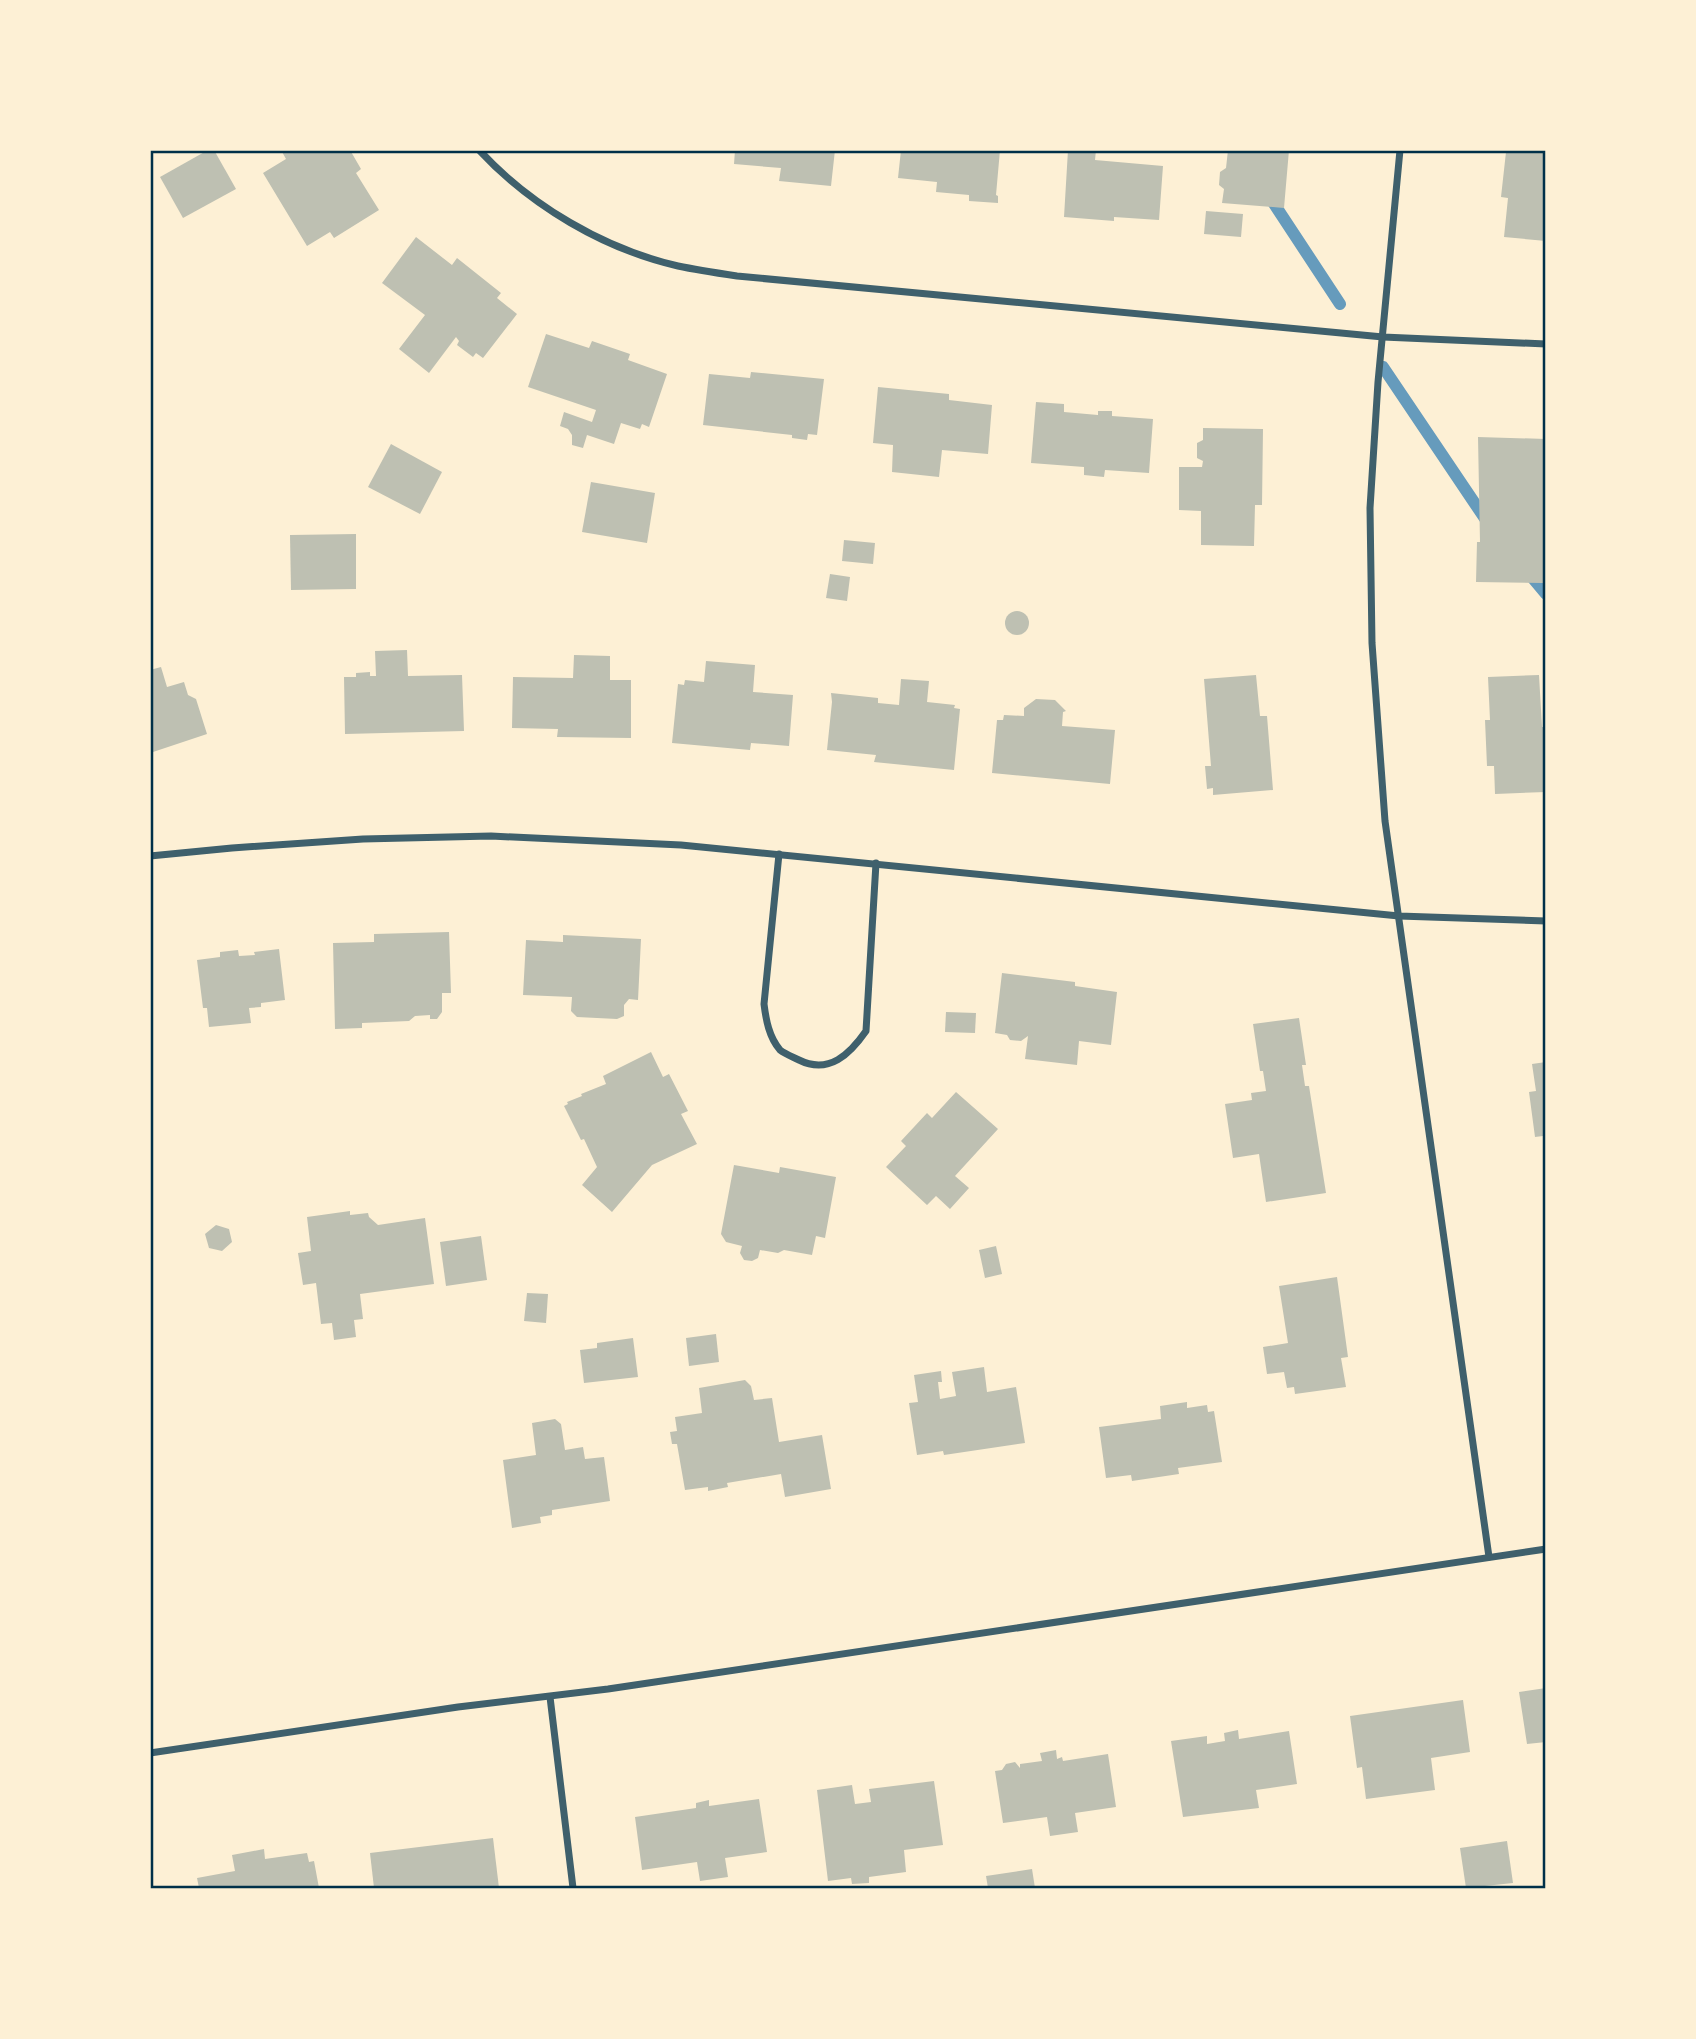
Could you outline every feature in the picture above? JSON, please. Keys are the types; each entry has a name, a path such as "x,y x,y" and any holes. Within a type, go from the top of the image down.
{"street":[{"path":"479,150 494,166 549,211 577,228 640,254 677,265 737,276 1383,337 1516,345 1545,344"},
{"path":"1399,150 1370,508 1372,643 1385,821 1489,1557"},
{"path":"150,856 349,840 491,836 681,845 1399,916 1545,921"},
{"path":"779,854 764,1004 768,1029 781,1051 808,1065 830,1064 853,1049 866,1031 876,863"},
{"path":"150,1754 1545,1549"},
{"path":"550,1697 573,1888"}],"building":[{"path":"208,150 214,150 236,189 183,218 160,177"},
{"path":"281,150 350,150 361,169 356,173 379,210 334,238 330,232 307,246 263,173 286,159"},
{"path":"735,150 835,150 831,186 779,181 781,168 734,164"},
{"path":"901,150 1000,150 996,195 998,203 969,201 969,195 936,192 937,182 898,178"},
{"path":"1068,150 1096,150 1095,160 1163,166 1159,220 1114,217 1114,221 1064,217"},
{"path":"1228,150 1289,150 1284,208 1222,203 1224,189 1219,185 1220,172 1226,168"},
{"path":"1513,150 1546,150 1546,241 1504,237 1508,198 1501,197 1506,152 1513,153"},
{"path":"1206,211 1243,214 1241,237 1204,234"},
{"path":"416,237 452,265 457,258 501,293 497,298 517,314 483,358 476,353 473,357 457,345 459,341 456,337 429,373 399,349 425,315 382,283"},
{"path":"546,334 589,348 592,341 630,354 628,360 667,374 649,427 642,424 640,429 621,423 614,444 587,435 583,448 572,445 572,435 568,429 560,426 564,412 592,422 596,410 528,387"},
{"path":"751,372 824,379 817,435 808,434 807,440 792,438 792,435 703,425 709,374 750,378"},
{"path":"878,387 949,394 949,400 992,405 988,454 942,450 939,477 892,472 893,445 873,443"},
{"path":"1036,402 1064,404 1064,412 1098,415 1098,411 1112,411 1112,416 1153,419 1149,473 1105,470 1104,477 1084,475 1084,467 1031,463"},
{"path":"1203,428 1263,429 1262,505 1255,505 1254,546 1201,545 1201,511 1179,510 1179,467 1202,467 1203,461 1197,458 1197,443 1203,440"},
{"path":"1478,437 1546,439 1546,527 1543,540 1546,541 1546,565 1543,565 1543,583 1476,582 1477,542 1480,542"},
{"path":"391,444 442,472 420,514 368,487"},
{"path":"591,482 655,493 647,543 582,532"},
{"path":"356,534 356,589 291,590 290,535"},
{"path":"844,540 875,543 873,564 842,561"},
{"path":"830,574 850,577 847,601 826,598"},
{"path":"1012,611 1022,611 1029,618 1029,628 1022,635 1012,635 1005,628 1005,618"},
{"path":"407,650 408,676 462,675 464,731 345,734 344,677 356,677 356,673 370,672 370,676 376,676 375,651"},
{"path":"574,655 610,656 610,680 631,680 631,738 557,737 558,729 512,728 513,677 573,678"},
{"path":"706,661 755,665 753,692 793,695 789,746 751,743 750,750 672,743 678,684 684,685 685,680 704,682"},
{"path":"161,667 167,687 184,682 188,695 196,699 207,734 150,753 150,670"},
{"path":"1256,675 1260,716 1267,716 1273,790 1213,795 1213,788 1207,789 1205,766 1211,766 1204,679"},
{"path":"1539,675 1542,727 1546,727 1546,792 1495,794 1494,766 1487,766 1485,720 1490,720 1488,677"},
{"path":"901,679 929,681 927,702 955,705 954,708 960,709 954,770 874,762 876,755 827,750 831,693 878,698 878,703 899,705"},
{"path":"1036,699 1055,700 1066,711 1063,712 1062,726 1115,730 1110,784 992,773 997,720 1003,720 1004,715 1024,716 1024,708"},
{"path":"449,932 451,993 442,993 442,1012 437,1019 430,1019 430,1015 415,1016 409,1021 362,1023 362,1028 335,1029 333,943 374,942 374,934"},
{"path":"563,935 641,939 638,1000 629,999 624,1005 624,1016 617,1019 577,1017 571,1011 572,997 523,995 526,940 563,942"},
{"path":"279,949 285,1000 261,1003 261,1007 249,1008 251,1023 209,1027 207,1008 203,1008 197,960 220,957 220,952 238,950 239,956"},
{"path":"1002,973 1075,982 1075,986 1117,992 1111,1045 1079,1041 1077,1065 1025,1059 1028,1036 1021,1041 1010,1040 1007,1035 995,1033"},
{"path":"946,1012 976,1013 975,1033 945,1032"},
{"path":"1299,1018 1306,1065 1302,1065 1305,1086 1309,1086 1326,1193 1266,1202 1259,1154 1233,1158 1225,1104 1252,1100 1251,1093 1266,1091 1253,1024"},
{"path":"651,1052 663,1077 669,1074 688,1111 681,1114 697,1144 652,1165 612,1212 582,1185 597,1167 564,1106 582,1096 581,1094 606,1084 603,1076"},
{"path":"1546,1062 1544,1142 1543,1136 1535,1137 1529,1092 1536,1091 1532,1064"},
{"path":"956,1092 998,1129 955,1176 969,1188 950,1209 936,1196 927,1205 886,1167 906,1146 901,1141 927,1113 932,1118"},
{"path":"734,1165 779,1173 780,1167 836,1177 825,1238 816,1236 812,1255 784,1250 778,1253 760,1250 758,1258 752,1261 744,1260 740,1253 742,1246 726,1242 721,1234"},
{"path":"350,1211 350,1215 368,1213 378,1225 425,1218 434,1284 360,1294 363,1319 354,1320 356,1337 334,1340 332,1323 321,1324 316,1283 303,1285 298,1253 311,1251 307,1217"},
{"path":"216,1225 229,1229 232,1242 222,1251 209,1248 205,1234"},
{"path":"481,1236 487,1280 446,1286 440,1242"},
{"path":"996,1246 1002,1274 985,1278 979,1250"},
{"path":"1337,1277 1348,1357 1341,1358 1346,1387 1295,1394 1294,1387 1287,1388 1284,1372 1267,1374 1263,1347 1288,1343 1279,1286"},
{"path":"527,1293 548,1294 546,1323 524,1321"},
{"path":"716,1334 719,1362 689,1366 686,1338"},
{"path":"633,1338 638,1377 584,1383 580,1350 597,1348 597,1343"},
{"path":"984,1367 987,1392 1016,1387 1025,1443 944,1455 943,1451 917,1455 909,1403 918,1402 914,1375 941,1371 942,1382 938,1382 940,1399 956,1396 952,1372"},
{"path":"745,1380 751,1386 754,1400 772,1398 779,1442 822,1435 831,1489 785,1497 781,1474 727,1483 728,1487 708,1491 708,1487 685,1490 677,1444 672,1444 670,1432 677,1431 675,1417 702,1413 699,1388"},
{"path":"1187,1402 1187,1408 1207,1405 1208,1412 1214,1411 1222,1462 1178,1468 1179,1474 1132,1481 1131,1475 1106,1478 1099,1427 1161,1419 1160,1406"},
{"path":"555,1419 561,1424 565,1450 583,1447 585,1459 604,1457 610,1501 552,1510 552,1515 540,1517 541,1523 512,1528 503,1460 536,1455 532,1423"},
{"path":"1546,1688 1546,1742 1527,1744 1519,1692"},
{"path":"1463,1700 1470,1752 1431,1758 1435,1790 1366,1799 1362,1767 1357,1768 1350,1716"},
{"path":"1238,1730 1239,1739 1289,1731 1297,1784 1256,1790 1259,1808 1183,1817 1171,1741 1207,1736 1207,1744 1225,1741 1224,1733"},
{"path":"1056,1750 1057,1759 1062,1757 1063,1761 1108,1754 1116,1807 1075,1813 1078,1832 1050,1836 1047,1817 1003,1823 995,1771 1015,1762 1020,1768 1020,1764 1042,1761 1040,1753"},
{"path":"934,1781 943,1845 904,1850 906,1872 869,1877 869,1883 852,1884 851,1878 828,1881 817,1790 852,1785 855,1804 871,1802 869,1789"},
{"path":"759,1799 767,1852 725,1858 728,1877 700,1881 697,1862 642,1870 635,1817 696,1808 696,1803 709,1800 709,1806"},
{"path":"493,1838 499,1888 374,1888 370,1853"},
{"path":"1507,1841 1513,1883 1466,1888 1460,1848"},
{"path":"264,1849 265,1859 307,1853 309,1862 314,1861 319,1888 199,1888 197,1878 235,1871 232,1855"},
{"path":"1032,1869 1035,1888 988,1888 986,1876"}],"waterway":[{"path":"1267,193 1340,304"},
{"path":"1383,367 1488,523"},
{"path":"1526,570 1546,594"}]}
